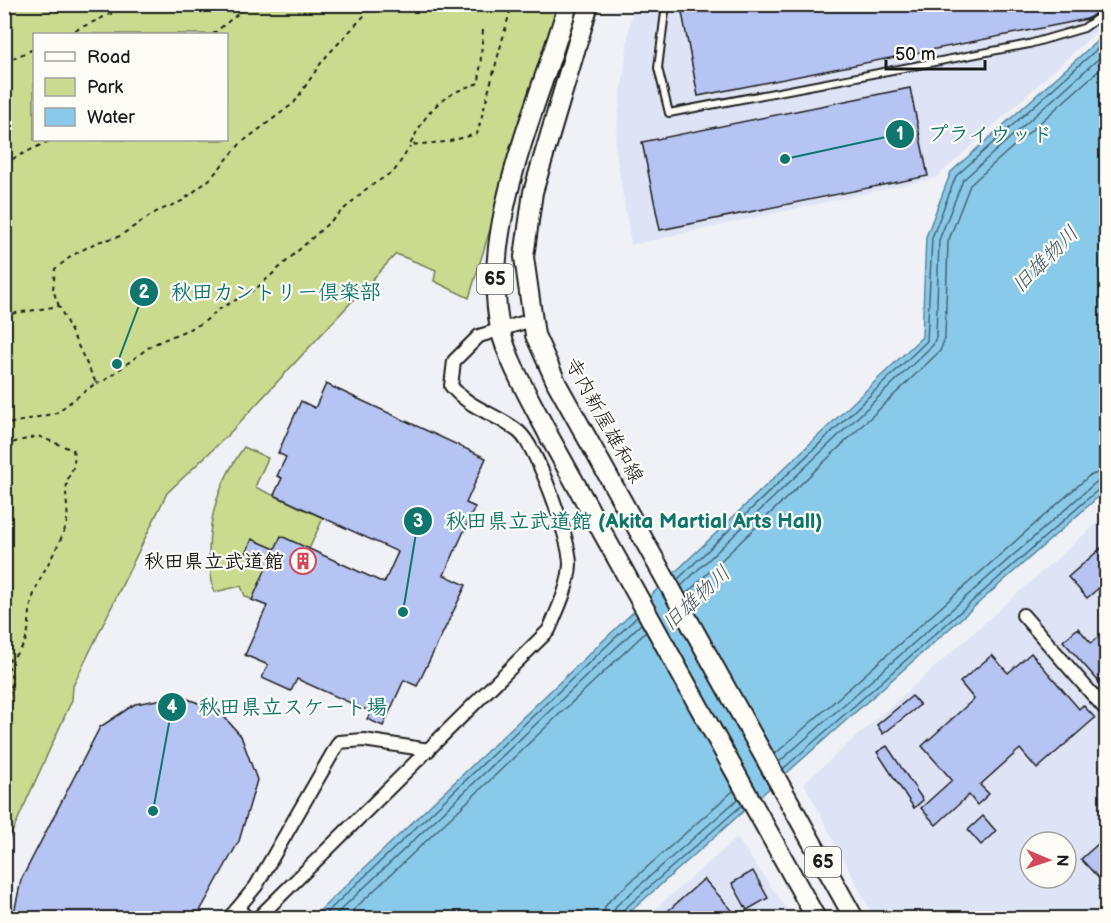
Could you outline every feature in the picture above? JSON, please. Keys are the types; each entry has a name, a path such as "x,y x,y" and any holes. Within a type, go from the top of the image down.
{"main road":[{"name":"65","path":"568,4 499,227 495,280 500,330 522,382 549,436 816,918"},
{"name":"寺内新屋雄和線","path":"590,4 533,192 524,256 535,335 557,384 854,918"}],"street":[{"path":"258,918 549,630 566,590 570,563 564,529 533,453 520,432 463,400 451,386 454,360 479,336 532,320"},
{"path":"1023,615 1107,710"},
{"path":"248,918 233,914 256,886 339,742 364,740 429,750"}],"lane":[{"path":"666,4 658,68 669,113 1029,44 1084,28 1107,12"}],"path":[{"path":"69,33 132,4"},
{"path":"214,33 250,4"},
{"path":"96,383 53,290 55,269 73,255 97,242 118,237 156,212 182,201 210,180 241,143 294,103 323,60 375,4"},
{"path":"483,30 478,83 458,89 425,115 410,145 446,142 477,134 512,4"},
{"path":"4,62 33,49"},
{"path":"4,163 49,141"},
{"path":"4,425 56,413 152,345 203,323 218,310 257,288 365,190 395,170 410,147"},
{"path":"4,315 59,306"},
{"path":"4,445 38,436 73,450 76,466 67,481 66,493 69,510 66,526 33,596 30,628 16,655 6,662 12,672 13,683 4,707"}],"shaded area":[{"path":"634,5 1106,5 1106,23 936,178 631,245 615,145"},
{"path":"1106,515 1106,918 874,918 804,783"},
{"path":"737,838 793,918 645,918"}],"green space":[{"path":"4,5 559,5 469,298 434,281 436,270 396,254 227,436 167,493 73,686 72,700 5,848"},
{"path":"244,447 268,458 255,487 323,518 309,549 252,600 245,596 241,586 214,592 209,553 210,534 218,498 233,463"}],"water":[{"name":"旧雄物川","path":"1106,33 1106,490 623,918 312,918 922,337 926,237 951,172"}],"building":[{"path":"692,4 1096,4 1097,12 1087,19 698,96 681,7"},
{"path":"910,88 928,176 660,230 642,142"},
{"name":"秋田県立武道館","path":"326,384 486,458 466,503 475,507 444,575 466,585 417,686 404,680 383,726 367,719 371,712 297,679 291,691 262,678 268,665 245,655 267,606 252,600 267,566 245,556 252,539 275,549 281,536 384,583 398,552 274,495 282,478 277,476 286,457 278,453 301,401 315,408"},
{"path":"1107,543 1107,581 1087,598 1068,577"},
{"path":"1078,628 1091,643 1107,630 1107,691 1063,641"},
{"path":"1031,653 1079,709 1083,705 1095,718 1037,769 1020,749 980,785 989,794 977,805 969,795 936,825 921,808 952,780 922,746 974,699 960,682 992,655 1008,673"},
{"path":"180,696 219,711 241,736 257,780 239,841 196,918 13,918 21,880 100,727 135,704"},
{"path":"912,696 920,705 883,734 877,725"},
{"path":"887,746 923,800 914,808 877,752"},
{"path":"983,816 996,831 981,845 968,830"},
{"path":"1107,836 1107,887 1081,859"},
{"path":"753,871 768,898 747,910 732,883"},
{"path":"704,879 739,918 660,918"}],"place":[{"name":"プライウッド","path":"785,159"},
{"name":"秋田カントリー倶楽部","path":"117,364"},
{"name":"秋田県立武道館","path":"303,561"},
{"name":"秋田県立武道館 (Akita Martial Arts Hall)","path":"403,612"},
{"name":"秋田県立スケート場","path":"153,811"}]}
